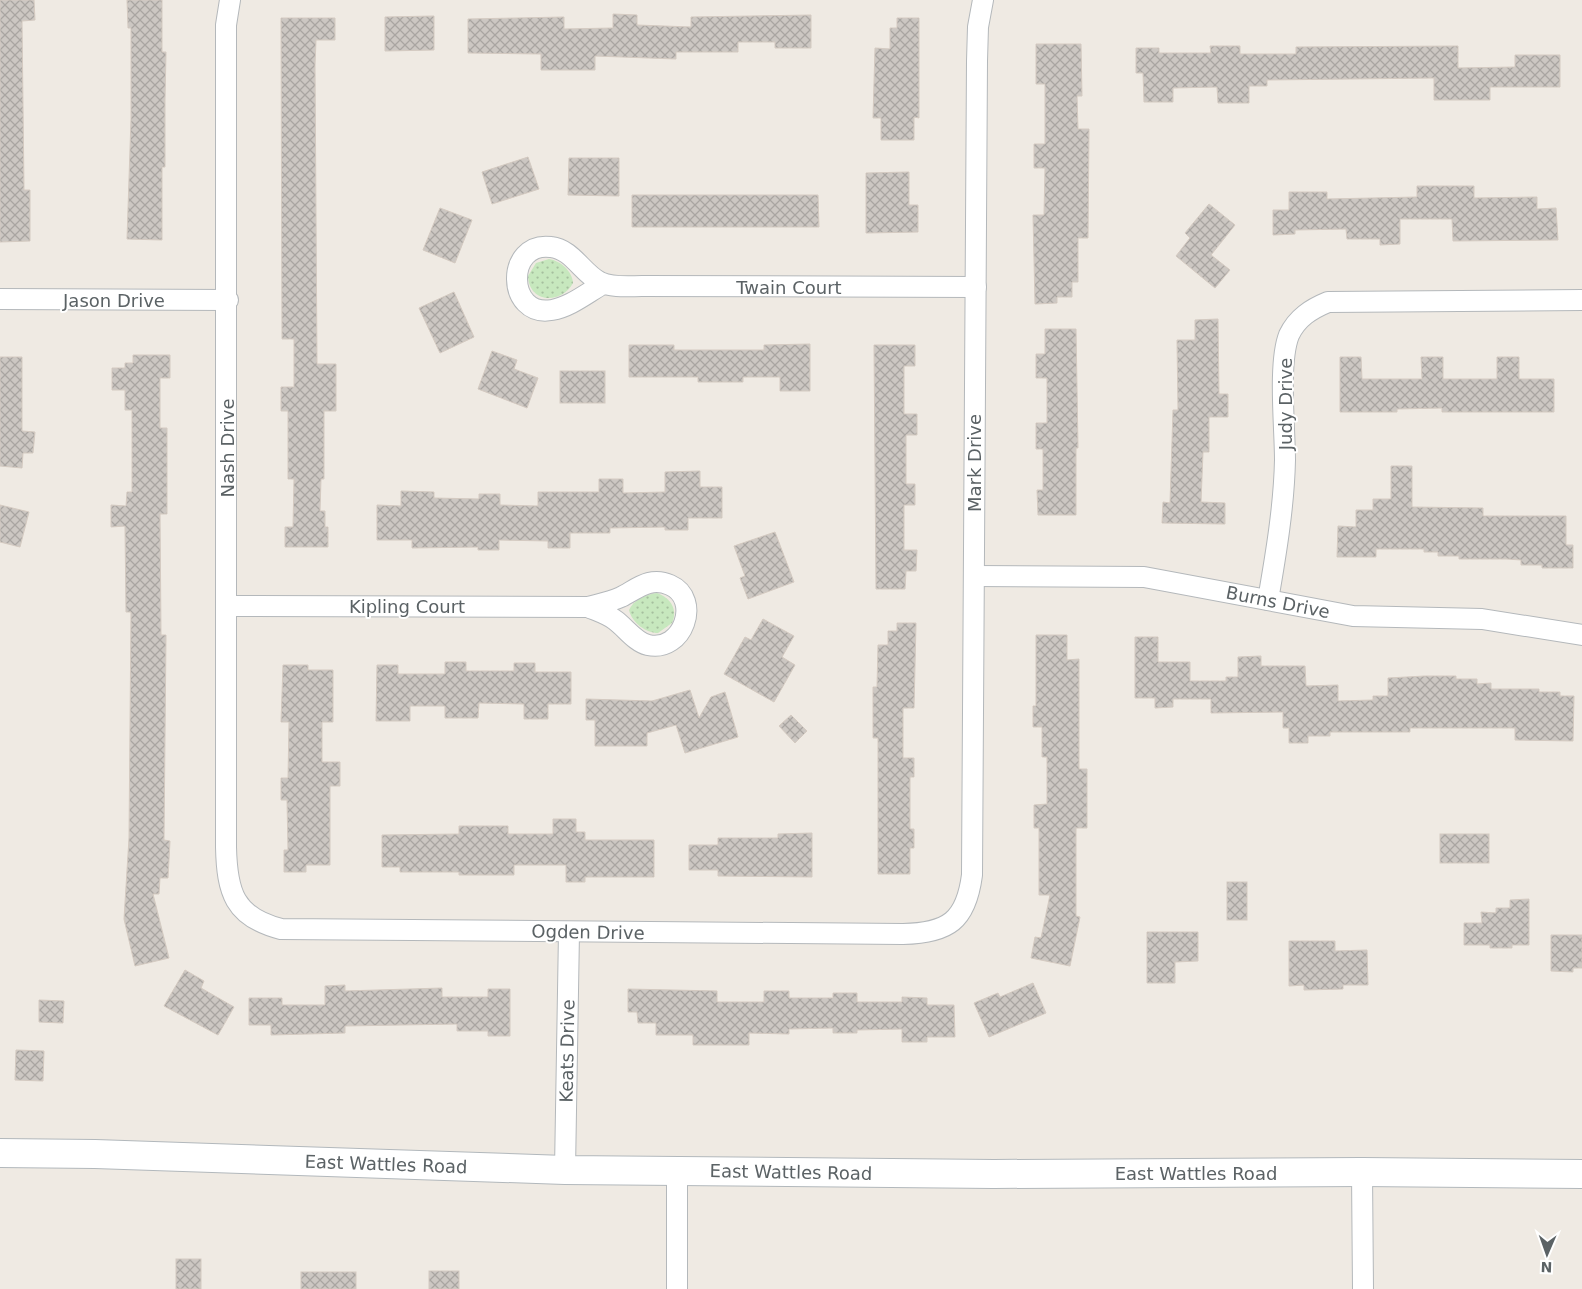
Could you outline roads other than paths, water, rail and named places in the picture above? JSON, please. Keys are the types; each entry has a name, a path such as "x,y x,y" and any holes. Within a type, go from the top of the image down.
{"main road":[{"name":"East Wattles Road","path":"0,1153 95,1154 565,1170 994,1174 1362,1172 1582,1174"}],"street":[{"name":"Nash Drive","path":"230,0 226,25 228,300 226,871 232,896"},
{"name":"Mark Drive","path":"954,921 965,906 972,875 977,61 983,0"},
{"name":"Twain Court","path":"603,284 642,286 976,287"},
{"name":"Jason Drive","path":"0,299 228,300"},
{"name":"Judy Drive","path":"1268,600 1284,480 1284,359 1290,334 1302,317 1315,307 1328,302 1582,300"},
{"name":"Burns Drive","path":"974,576 1144,577 1354,616 1482,620 1582,635"},
{"name":"Kipling Court","path":"226,606 588,606"},
{"name":"Ogden Drive","path":"232,896 250,918 265,925 281,929 916,934 944,928 954,921"},
{"name":"Keats Drive","path":"565,1170 569,932"},
{"path":"677,1171 677,1289"},
{"path":"1362,1172 1363,1289"}]}
